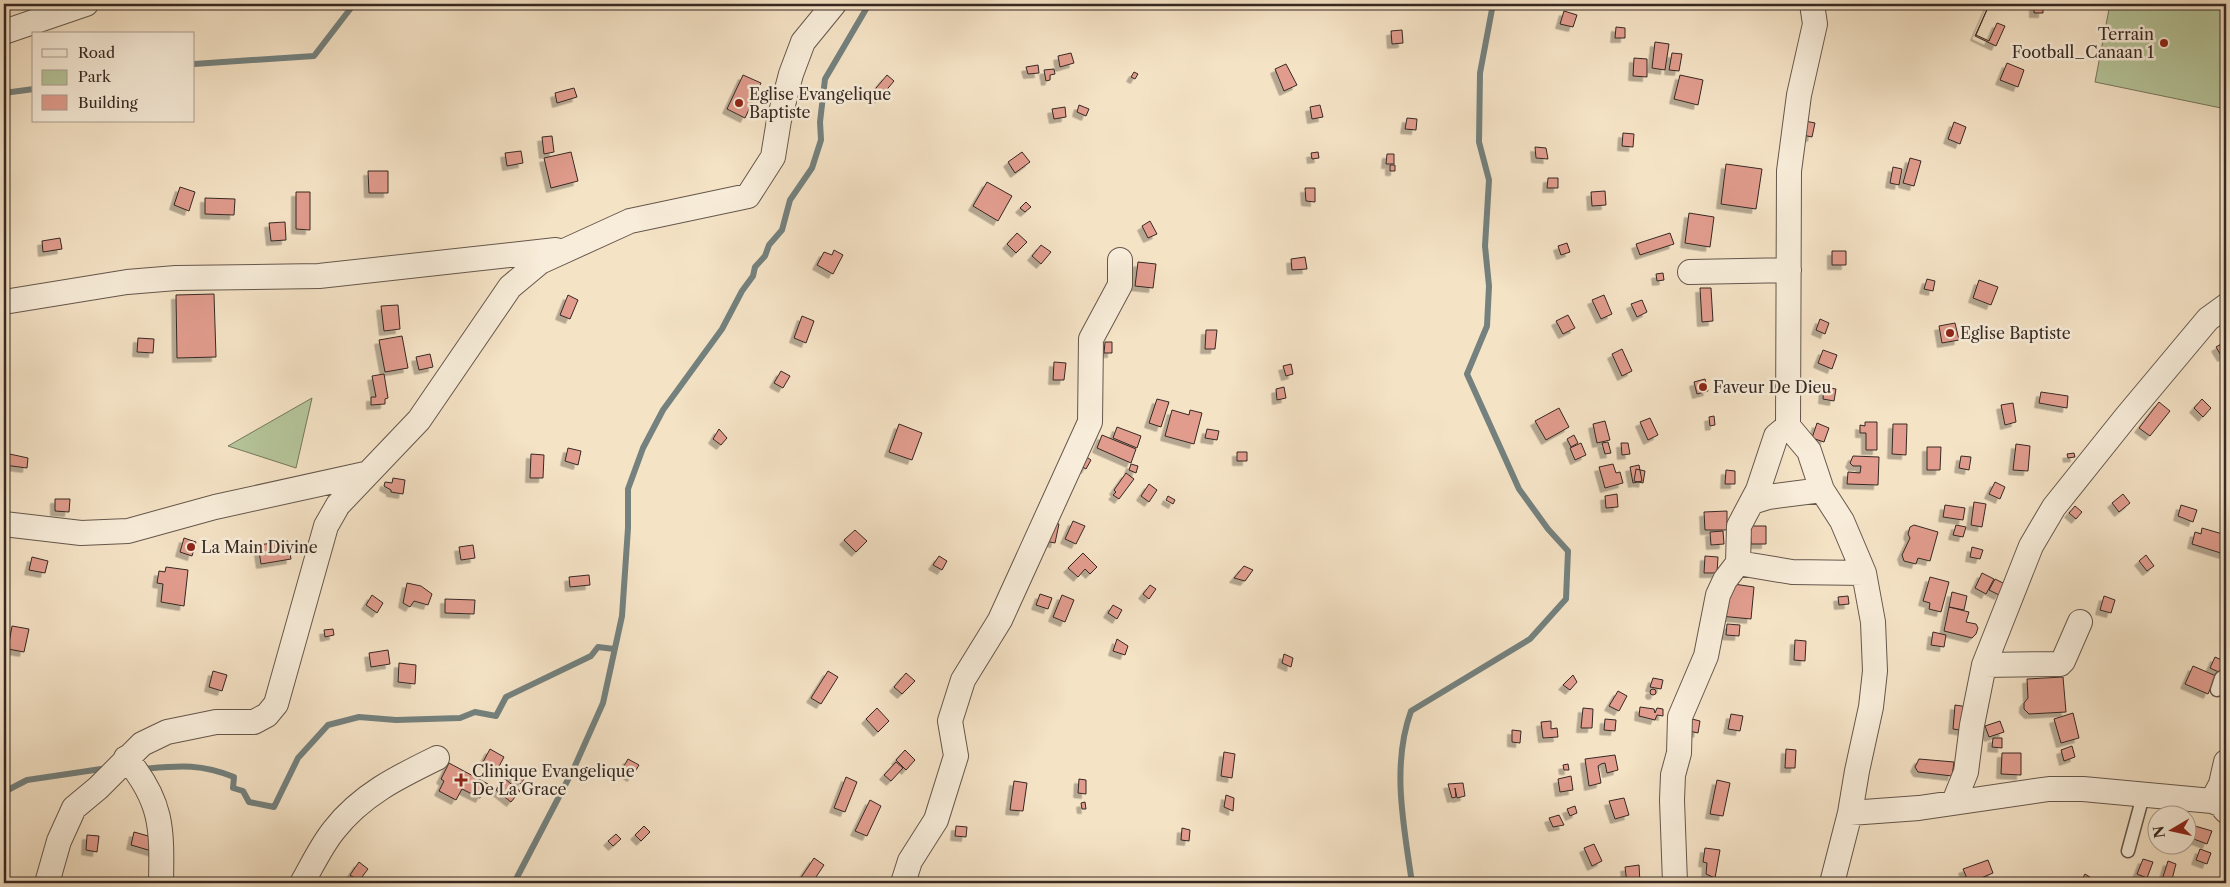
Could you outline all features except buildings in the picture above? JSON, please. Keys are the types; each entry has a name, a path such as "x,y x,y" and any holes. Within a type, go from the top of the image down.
{"street":[{"path":"4,32 86,4"},
{"path":"161,883 162,832 153,800 135,769 142,744 167,732 216,722 254,722 267,714 276,704 326,526 338,505 365,474 419,420 510,287 540,262 630,222 748,196 773,157 779,120 791,74 803,42 834,4"},
{"path":"1812,4 1815,24 1798,95 1790,171 1788,426 1809,451 1822,490 1842,521 1864,573 1873,622 1875,671 1871,707 1850,814 1832,883"},
{"path":"4,302 127,282 176,278 319,276 571,248"},
{"path":"903,883 910,861 936,820 956,756 950,721 963,680 1000,620 1090,422 1091,339 1120,285 1120,260"},
{"path":"1690,272 1789,270"},
{"path":"1954,802 1966,772 1972,725 1984,665 2031,546 2054,507 2202,326 2226,306"},
{"path":"1674,883 1672,800 1673,776 1679,753 1680,717 1706,656 1718,596 1725,580 1738,563 1739,526 1758,490 1776,436 1788,426"},
{"path":"4,524 81,533 128,531 215,507 365,474"},
{"path":"1752,502 1768,497 1822,490"},
{"path":"1738,563 1792,572 1864,573"},
{"path":"1984,665 2060,664 2080,622"},
{"path":"302,883 333,830 352,810 376,789 437,758"},
{"path":"1850,814 1919,808 2049,789 2083,790 2219,806 2226,762"},
{"path":"47,883 59,841 74,808 98,788 135,769"}],"lane":[{"path":"2216,690 2221,678 2226,675"},
{"path":"2128,851 2143,796"}],"green space":[{"name":"Terrain Football_Canaan 1","path":"2110,4 2226,4 2226,109 2095,82"},
{"path":"312,398 296,468 228,446"}],"waterway":[{"path":"195,64 314,56 354,4"},
{"path":"514,883 574,768 603,703 622,616 628,528 628,489 643,448 663,410 722,329 742,291 753,276 755,267 765,256 769,245 782,230 790,200 812,168 821,140 820,122 825,79 869,4"},
{"path":"1412,883 1403,818 1400,775 1405,732 1411,711 1530,639 1566,599 1568,551 1548,529 1519,489 1467,374 1487,326 1489,286 1485,246 1489,180 1479,142 1480,73 1493,4"},
{"path":"4,93 32,89"},
{"path":"141,769 166,767 210,769 234,777 233,788 243,791 249,802 274,807 298,758 328,725 359,717 396,720 460,718 475,712 496,716 506,697 591,656 598,647 614,649"},
{"path":"4,792 27,780 108,768"}],"place":[{"name":"Terrain Football_Canaan 1","path":"2164,43"},
{"name":"Eglise Evangelique Baptiste","path":"739,103"},
{"name":"Eglise Baptiste","path":"1950,333"},
{"name":"Faveur De Dieu","path":"1703,387"},
{"name":"La Main Divine","path":"191,547"},
{"name":"Clinique Evangelique De La Grace","path":"461,780"}]}
